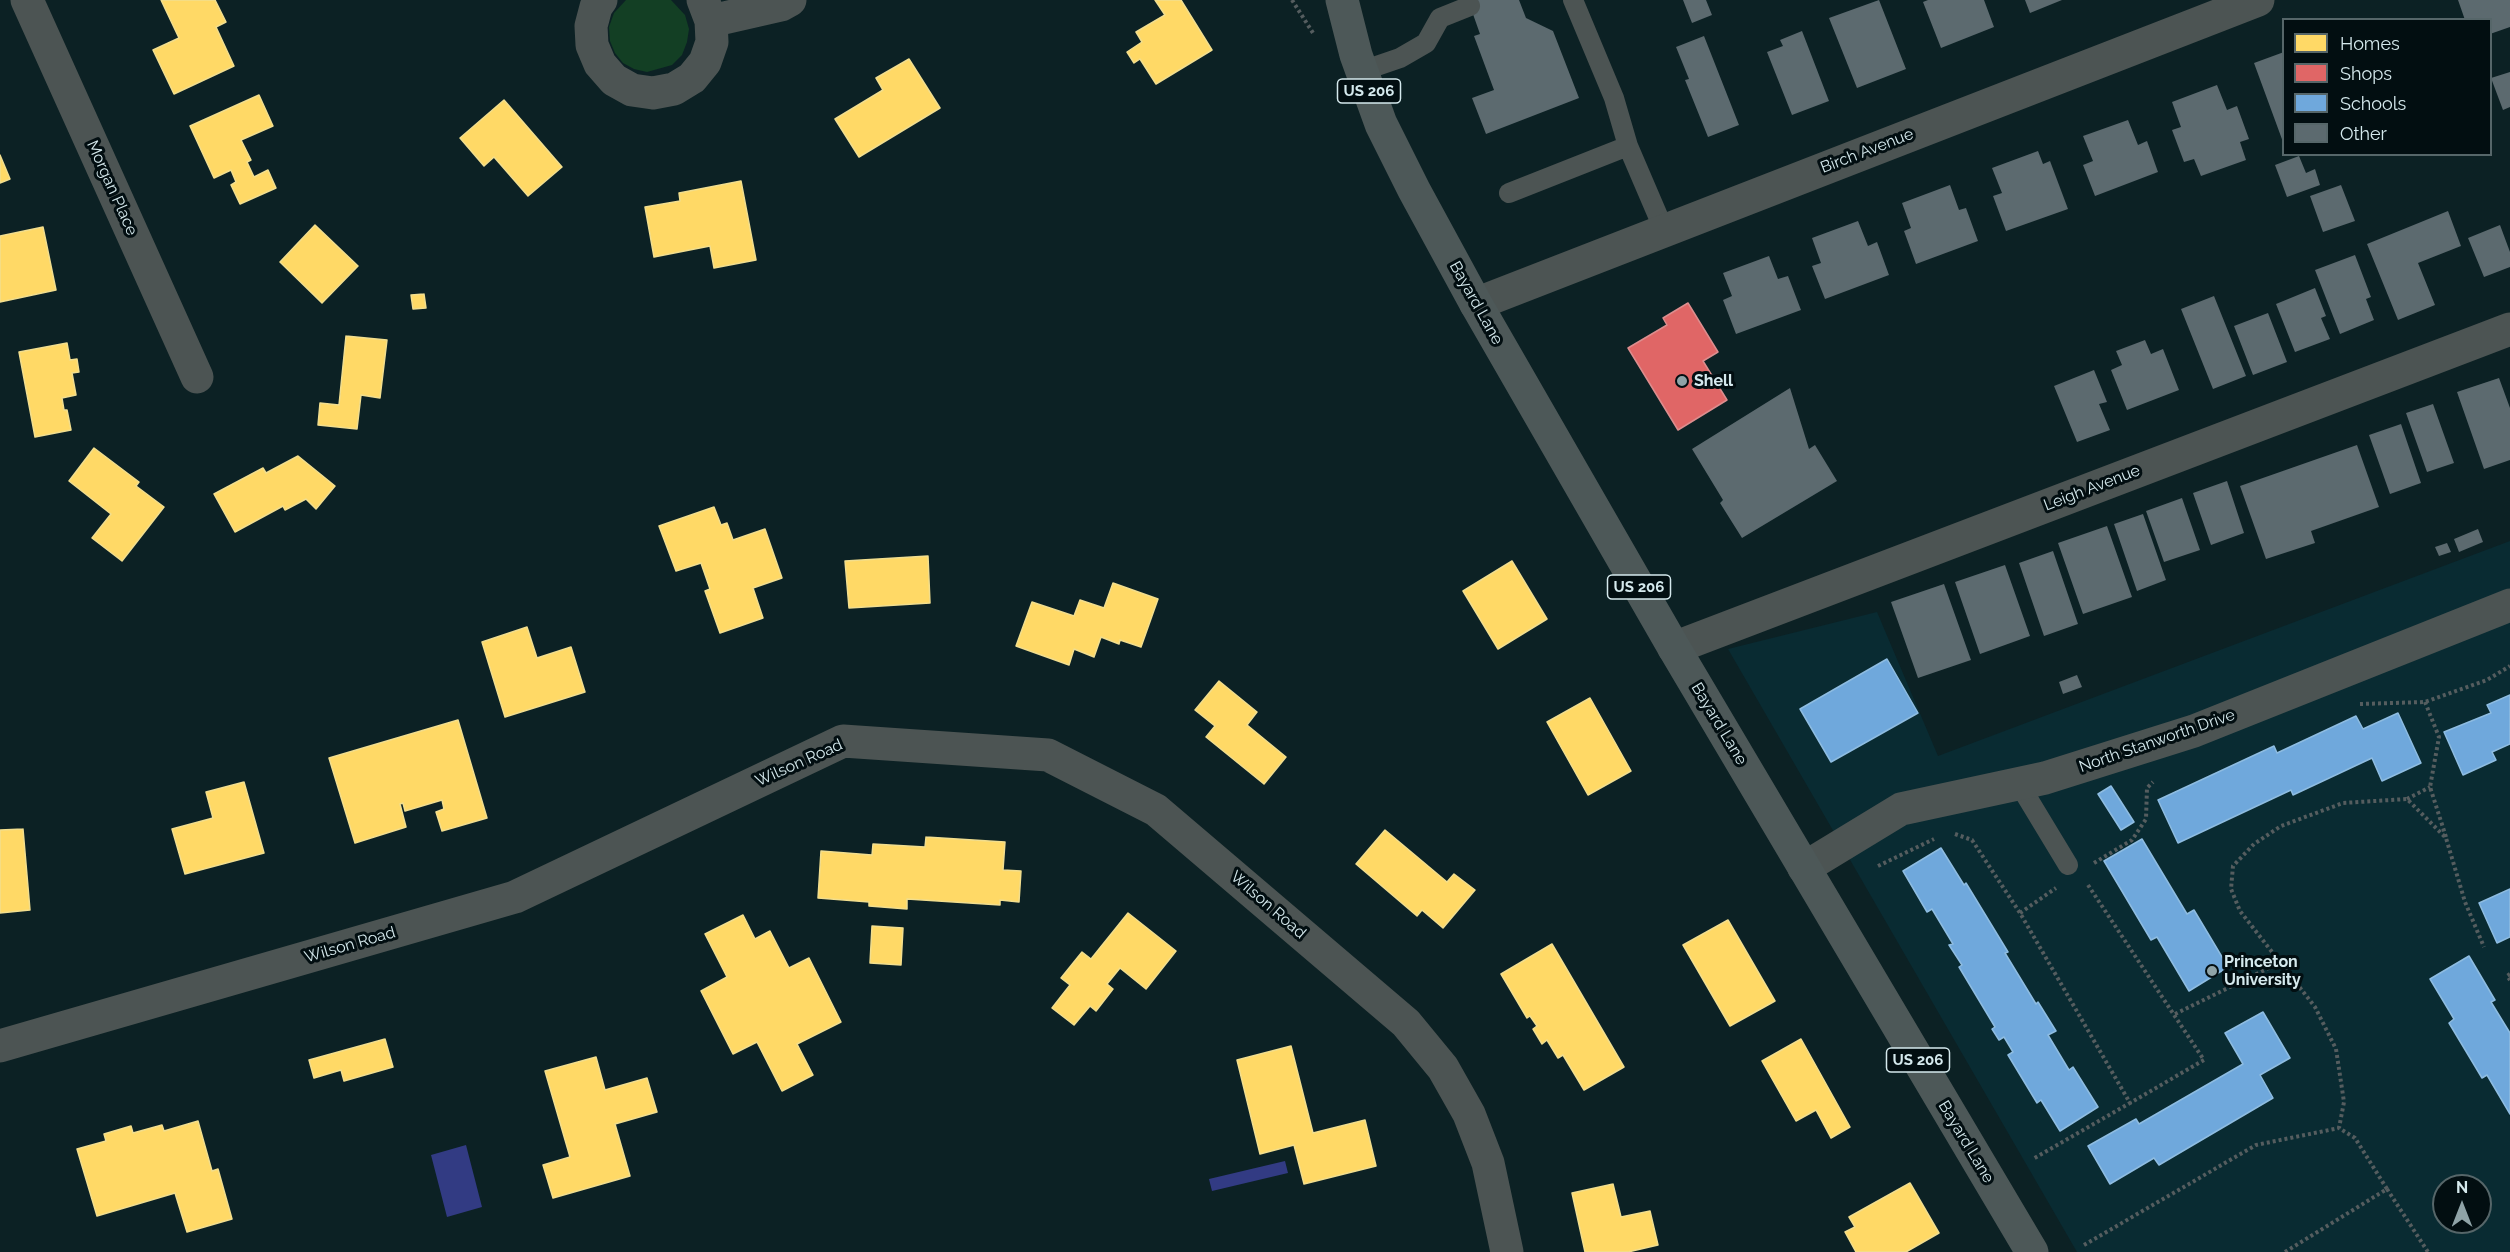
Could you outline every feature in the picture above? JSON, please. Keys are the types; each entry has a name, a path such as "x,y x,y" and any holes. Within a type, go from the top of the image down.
{"highway":[{"name":"US 206","path":"1342,0 1362,72"},
{"name":"Bayard Lane","path":"1362,72 1381,124 1476,304 1674,648 2032,1252"}],"street":[{"name":"Morgan Place","path":"27,0 197,376"},
{"path":"601,0 596,7 591,26 592,45 600,64 614,80 632,90 653,93 674,89 692,78 705,62 712,42 707,10 781,5 790,0"},
{"name":"Birch Avenue","path":"1476,304 2258,0"},
{"name":"Leigh Avenue","path":"1674,648 2510,329"},
{"name":"North Stanworth Drive","path":"1804,868 1901,809 2044,778 2194,731 2510,605"},
{"name":"Wilson Road","path":"0,1046 515,897 843,741 1048,755 1156,810 1406,1023 1443,1068 1469,1114 1488,1163 1507,1252"}],"lane":[{"path":"1573,0 1614,98 1628,146 1664,230"},
{"path":"1362,72 1400,58 1426,44 1440,18 1470,6"},
{"path":"1509,193 1628,146"},
{"path":"2019,784 2074,869"}],"path":[{"path":"2359,704 2425,702 2487,680 2510,666"},
{"path":"2425,702 2439,737 2430,787 2465,902 2484,947"},
{"path":"2020,913 2074,869 2132,840 2146,819 2147,788 2154,780"},
{"path":"2340,1128 2343,1102 2336,1049 2314,1007 2240,911 2231,889 2233,866 2254,844 2281,826 2343,803 2407,799 2430,787"},
{"path":"2407,799 2446,838"},
{"path":"1953,833 1972,840 2020,913 2130,1103"},
{"path":"1874,868 1942,836"},
{"path":"2033,1159 2204,1060 2175,1014 2074,869"},
{"path":"2175,1014 2281,962"},
{"path":"2510,974 2507,976 2510,980"},
{"path":"2084,1245 2256,1145 2340,1128 2355,1138 2428,1252"},
{"path":"2285,1252 2387,1189"}],"shaded area":[{"name":"Princeton University","path":"2510,541 2510,1252 2077,1252 1728,649 1877,612 1938,756"},
{"path":"466,1145 482,1207 447,1217 431,1155"},
{"path":"1285,1161 1288,1173 1212,1191 1209,1179"}],"green space":[{"path":"626,0 671,0 685,15 689,29 687,42 682,55 672,65 647,72 623,63 615,53 610,41 609,27 614,13"}],"building: Homes":[{"path":"161,0 215,0 226,22 216,27 234,66 174,94 153,50 179,38"},
{"path":"1155,0 1181,0 1212,50 1156,84 1140,59 1134,63 1127,52 1142,42 1136,32 1165,15"},
{"path":"909,59 940,108 859,157 835,119 883,90 876,78"},
{"path":"259,95 273,126 241,140 251,160 247,162 254,177 268,170 276,188 240,204 231,185 236,182 231,170 214,178 190,126"},
{"path":"504,100 562,167 528,196 494,157 484,166 460,138"},
{"path":"0,155 10,179 0,183"},
{"path":"741,181 756,260 714,268 710,246 654,257 645,207 680,201 679,193"},
{"path":"315,225 358,266 322,303 280,262"},
{"path":"43,227 56,290 0,302 0,236"},
{"path":"424,294 426,308 413,309 411,295"},
{"path":"346,336 387,340 380,398 361,395 357,429 318,425 320,403 339,405"},
{"path":"67,343 70,360 77,359 79,372 72,373 76,395 62,398 71,430 35,437 19,352"},
{"path":"94,448 139,482 136,486 164,507 122,561 92,538 111,514 69,481"},
{"path":"298,456 335,486 316,509 306,499 285,510 283,506 235,532 214,494 263,468 266,473"},
{"path":"714,507 721,525 727,523 733,540 765,529 782,578 753,588 763,618 720,633 705,591 710,589 701,563 676,571 659,526"},
{"path":"928,556 930,603 849,608 845,561"},
{"path":"1512,561 1547,619 1498,649 1463,591"},
{"path":"1113,583 1158,599 1141,647 1120,640 1119,644 1101,637 1094,657 1074,649 1069,665 1016,646 1032,602 1074,616 1080,600 1104,608"},
{"path":"527,627 537,658 571,647 585,692 505,717 482,642"},
{"path":"1219,681 1257,712 1247,725 1286,757 1264,784 1206,737 1215,726 1195,710"},
{"path":"1590,698 1631,771 1588,795 1547,722"},
{"path":"458,720 487,818 442,831 436,812 444,809 442,800 405,811 403,803 400,804 406,827 355,843 329,758"},
{"path":"244,782 264,853 185,874 172,829 213,818 206,792"},
{"path":"23,829 30,910 0,913 0,830"},
{"path":"1385,830 1447,882 1454,874 1475,890 1443,928 1422,910 1417,916 1356,864"},
{"path":"926,837 1005,842 1003,870 1021,871 1019,902 1000,900 1000,905 907,899 907,909 869,906 869,902 818,898 821,851 872,855 873,844 925,847"},
{"path":"1128,913 1176,951 1146,989 1120,968 1107,984 1113,989 1096,1011 1090,1006 1074,1025 1052,1008 1070,985 1061,978 1082,952 1091,959"},
{"path":"743,915 755,939 770,931 789,968 809,958 841,1022 797,1044 813,1075 782,1091 757,1042 733,1054 701,991 727,977 705,934"},
{"path":"1728,920 1775,1001 1730,1026 1683,945"},
{"path":"872,926 903,928 901,965 870,963"},
{"path":"1552,944 1624,1067 1584,1090 1563,1055 1558,1058 1547,1040 1542,1044 1533,1029 1537,1026 1530,1016 1527,1018 1501,974"},
{"path":"385,1039 393,1067 344,1081 341,1070 314,1078 309,1060"},
{"path":"1801,1039 1850,1127 1831,1138 1816,1110 1796,1121 1762,1061"},
{"path":"1291,1046 1313,1133 1365,1120 1376,1166 1304,1184 1294,1145 1260,1154 1237,1060"},
{"path":"596,1057 605,1090 647,1078 657,1112 615,1124 630,1176 553,1198 543,1165 570,1157 545,1071"},
{"path":"198,1121 212,1171 218,1169 232,1219 187,1232 175,1193 97,1216 77,1149 106,1141 104,1134 131,1126 133,1133 162,1125 164,1131"},
{"path":"1910,1183 1939,1233 1906,1252 1856,1252 1845,1232 1855,1227 1849,1217"},
{"path":"1613,1184 1621,1217 1650,1211 1658,1245 1628,1252 1585,1252 1572,1193"}],"building: Shops":[{"name":"Shell","path":"1688,303 1718,352 1703,361 1727,400 1678,430 1628,348 1667,325 1663,318"}],"building: Schools":[{"path":"1887,659 1918,713 1831,762 1800,709"},
{"path":"2510,695 2510,744 2492,752 2496,760 2463,775 2444,732 2491,713 2487,705"},
{"path":"2398,713 2421,763 2382,781 2372,758 2293,795 2291,790 2178,843 2158,800 2274,746 2277,753 2356,716 2363,729"},
{"path":"2111,786 2134,822 2121,830 2098,794"},
{"path":"2142,839 2187,914 2194,910 2228,967 2189,991 2157,937 2151,940 2104,861"},
{"path":"1941,848 1964,885 1966,883 2008,952 2005,953 2036,1004 2038,1002 2056,1031 2048,1035 2069,1070 2073,1067 2098,1107 2060,1131 2041,1100 2037,1103 2008,1055 2013,1052 2004,1037 1999,1040 1992,1029 1995,1027 1959,967 1962,965 1949,945 1953,944 1932,909 1927,912 1903,871"},
{"path":"2510,889 2510,937 2497,943 2479,903"},
{"path":"2469,956 2495,1000 2491,1002 2510,1033 2510,1114 2487,1075 2482,1078 2449,1023 2454,1019 2430,979"},
{"path":"2263,1012 2290,1058 2260,1075 2273,1098 2159,1165 2154,1158 2110,1184 2088,1146 2136,1119 2139,1124 2243,1064 2225,1033"}],"building: Other":[{"path":"1468,0 1519,0 1526,18 1553,31 1579,98 1486,134 1472,98 1494,90 1474,36 1480,34"},
{"path":"1683,0 1706,0 1712,15 1692,23"},
{"path":"1879,0 1906,69 1857,88 1829,18"},
{"path":"1928,0 1984,0 1994,27 1941,48 1923,2"},
{"path":"2025,0 2062,0 2030,13"},
{"path":"2458,0 2510,0 2510,27 2492,33 2492,18 2464,18"},
{"path":"1802,31 1829,101 1792,115 1767,52 1783,46 1780,40"},
{"path":"1704,36 1739,125 1708,137 1685,80 1689,79 1676,47"},
{"path":"2282,53 2282,139 2254,63"},
{"path":"2510,72 2510,107 2503,110 2492,78"},
{"path":"2217,85 2227,110 2237,106 2249,139 2240,142 2246,160 2201,176 2194,159 2184,162 2172,130 2181,127 2172,102"},
{"path":"2128,120 2138,145 2147,141 2158,172 2095,196 2083,165 2093,161 2083,136"},
{"path":"2038,151 2043,164 2050,161 2068,209 2006,231 1993,196 2002,193 1992,168"},
{"path":"2299,156 2306,173 2315,169 2320,185 2287,197 2275,165"},
{"path":"1950,185 1959,210 1966,208 1978,241 1916,264 1904,231 1911,228 1902,203"},
{"path":"2341,185 2355,221 2323,232 2310,196"},
{"path":"2448,211 2461,246 2418,263 2435,305 2398,320 2367,244"},
{"path":"1858,221 1868,246 1877,242 1889,275 1825,299 1812,266 1821,263 1812,238"},
{"path":"2500,225 2510,252 2510,267 2484,277 2468,238"},
{"path":"2355,255 2371,297 2366,299 2374,320 2340,334 2315,270"},
{"path":"1769,256 1778,279 1788,276 1801,310 1736,334 1723,300 1732,296 1723,273"},
{"path":"2315,288 2326,316 2321,318 2330,339 2295,352 2276,304"},
{"path":"2214,296 2246,376 2213,389 2181,309"},
{"path":"2268,313 2287,362 2253,375 2234,326"},
{"path":"2145,340 2151,354 2163,349 2179,390 2127,410 2111,370 2122,365 2116,351"},
{"path":"2094,370 2107,402 2099,404 2110,430 2077,442 2054,386"},
{"path":"2499,378 2510,408 2510,460 2484,469 2457,392"},
{"path":"1790,388 1809,449 1815,445 1837,481 1742,538 1720,503 1723,500 1692,449"},
{"path":"2433,404 2454,463 2427,472 2406,413"},
{"path":"2401,424 2421,483 2390,494 2369,435"},
{"path":"2357,445 2379,507 2311,531 2315,543 2266,559 2240,486"},
{"path":"2227,481 2244,533 2211,545 2193,493"},
{"path":"2182,498 2200,550 2164,562 2146,511"},
{"path":"2143,514 2166,580 2137,591 2114,524"},
{"path":"2107,526 2132,597 2083,614 2058,543"},
{"path":"2478,529 2483,542 2459,552 2454,539"},
{"path":"2447,543 2451,552 2439,556 2435,547"},
{"path":"2053,551 2078,624 2044,636 2019,563"},
{"path":"2005,565 2030,636 1980,654 1955,582"},
{"path":"1944,584 1971,660 1918,678 1891,602"},
{"path":"2077,675 2082,687 2063,694 2059,682"}],"place":[{"name":"Shell","path":"1682,381"},
{"name":"Princeton University","path":"2212,971"}]}
